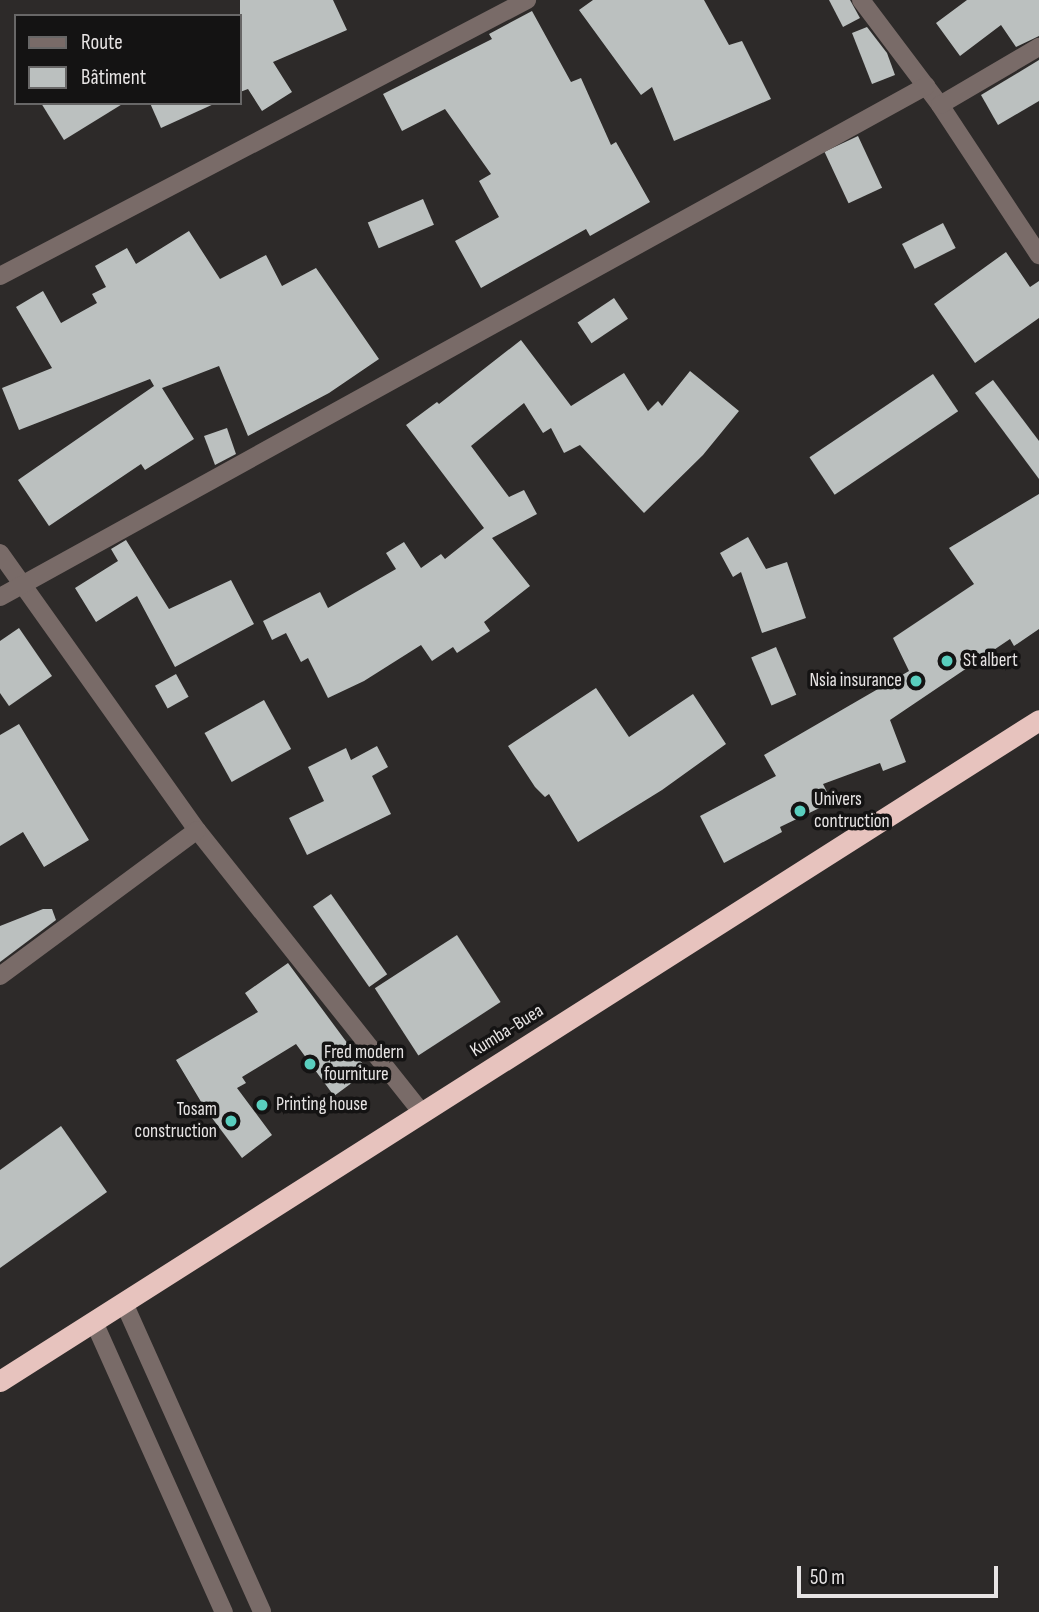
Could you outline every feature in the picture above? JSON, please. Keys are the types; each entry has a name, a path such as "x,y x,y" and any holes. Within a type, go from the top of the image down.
{"highway":[{"name":"Kumba-Buea","path":"0,1381 1039,720"}],"street":[{"path":"0,276 527,0"},
{"path":"861,0 940,105 1039,255"},
{"path":"940,105 1039,47"},
{"path":"0,597 926,86"},
{"path":"0,553 197,830 421,1112"},
{"path":"0,976 197,830"},
{"path":"124,1303 262,1612"},
{"path":"94,1322 224,1612"}],"building":[{"path":"240,0 333,0 347,30 273,62 292,92 262,111 248,89 242,91"},
{"path":"593,0 704,0 729,45 742,41 771,99 674,141 652,87 641,95 579,10"},
{"path":"829,0 850,0 860,18 843,27"},
{"path":"967,0 1039,0 1039,36 1016,47 1001,25 960,56 936,23"},
{"path":"532,11 571,82 581,78 611,145 616,142 650,202 590,236 586,229 481,288 455,241 499,217 479,181 491,174 445,109 402,131 383,94 492,39 489,34"},
{"path":"867,27 887,53 895,75 872,84 852,33"},
{"path":"1039,60 1039,101 998,125 981,95"},
{"path":"42,105 121,105 64,140"},
{"path":"151,105 212,105 161,128"},
{"path":"858,136 882,188 849,203 824,152"},
{"path":"423,199 434,225 379,248 368,222"},
{"path":"943,223 956,248 915,269 902,244"},
{"path":"189,231 220,279 266,255 282,286 316,268 379,359 329,393 248,436 219,366 162,388 194,439 145,470 141,464 49,526 18,480 154,386 150,379 19,430 2,388 52,368 16,307 43,291 61,323 97,303 92,294 106,287 95,266 127,248 136,264"},
{"path":"1006,252 1030,287 1039,281 1039,318 975,363 934,304"},
{"path":"614,298 628,319 592,343 578,323"},
{"path":"521,340 571,406 624,373 648,411 658,401 662,406 690,371 739,411 703,455 644,513 580,445 564,453 551,428 543,433 524,403 471,446 509,497 524,490 537,514 492,538 530,586 484,622 490,631 457,653 453,647 432,661 421,645 364,681 328,698 308,658 301,662 286,633 272,640 263,621 320,592 328,608 396,569 386,553 404,542 421,568 441,554 445,559 484,528 406,425 437,402 439,404"},
{"path":"933,374 958,411 835,495 809,457"},
{"path":"993,380 1039,441 1039,479 975,393"},
{"path":"227,428 236,454 215,465 204,436"},
{"path":"1039,494 1039,629 1014,646 1010,639 890,720 906,762 883,771 880,763 823,784 832,802 780,827 782,832 724,863 700,816 776,776 764,755 909,671 893,638 974,584 949,548"},
{"path":"748,537 766,569 787,562 806,618 762,633 741,572 733,577 720,553"},
{"path":"126,540 169,609 231,580 254,624 175,667 137,596 96,622 75,588 118,561 111,549"},
{"path":"19,628 52,676 9,706 0,693 0,641"},
{"path":"776,647 796,695 771,705 751,658"},
{"path":"176,674 189,697 168,708 155,686"},
{"path":"596,688 629,737 693,694 726,744 662,790 578,842 549,794 545,797 535,787 508,746"},
{"path":"264,700 291,749 232,782 205,733"},
{"path":"19,724 89,840 44,867 23,832 0,846 0,735"},
{"path":"377,746 388,767 372,776 391,814 307,855 289,818 324,801 308,767 346,748 351,760"},
{"path":"331,894 387,974 369,987 313,907"},
{"path":"43,909 52,909 56,920 0,962 0,926"},
{"path":"457,935 501,1002 418,1055 375,988"},
{"path":"288,963 368,1071 334,1096 296,1044 242,1077 246,1083 237,1088 272,1135 242,1158 206,1110 176,1060 258,1012 245,993"},
{"path":"61,1126 107,1192 0,1268 0,1170"}],"place":[{"name":"St albert","path":"947,661"},
{"name":"Nsia insurance","path":"916,681"},
{"name":"Univers contruction","path":"800,811"},
{"name":"Fred modern fourniture","path":"310,1064"},
{"name":"Printing house","path":"262,1105"},
{"name":"Tosam construction","path":"231,1121"}]}
